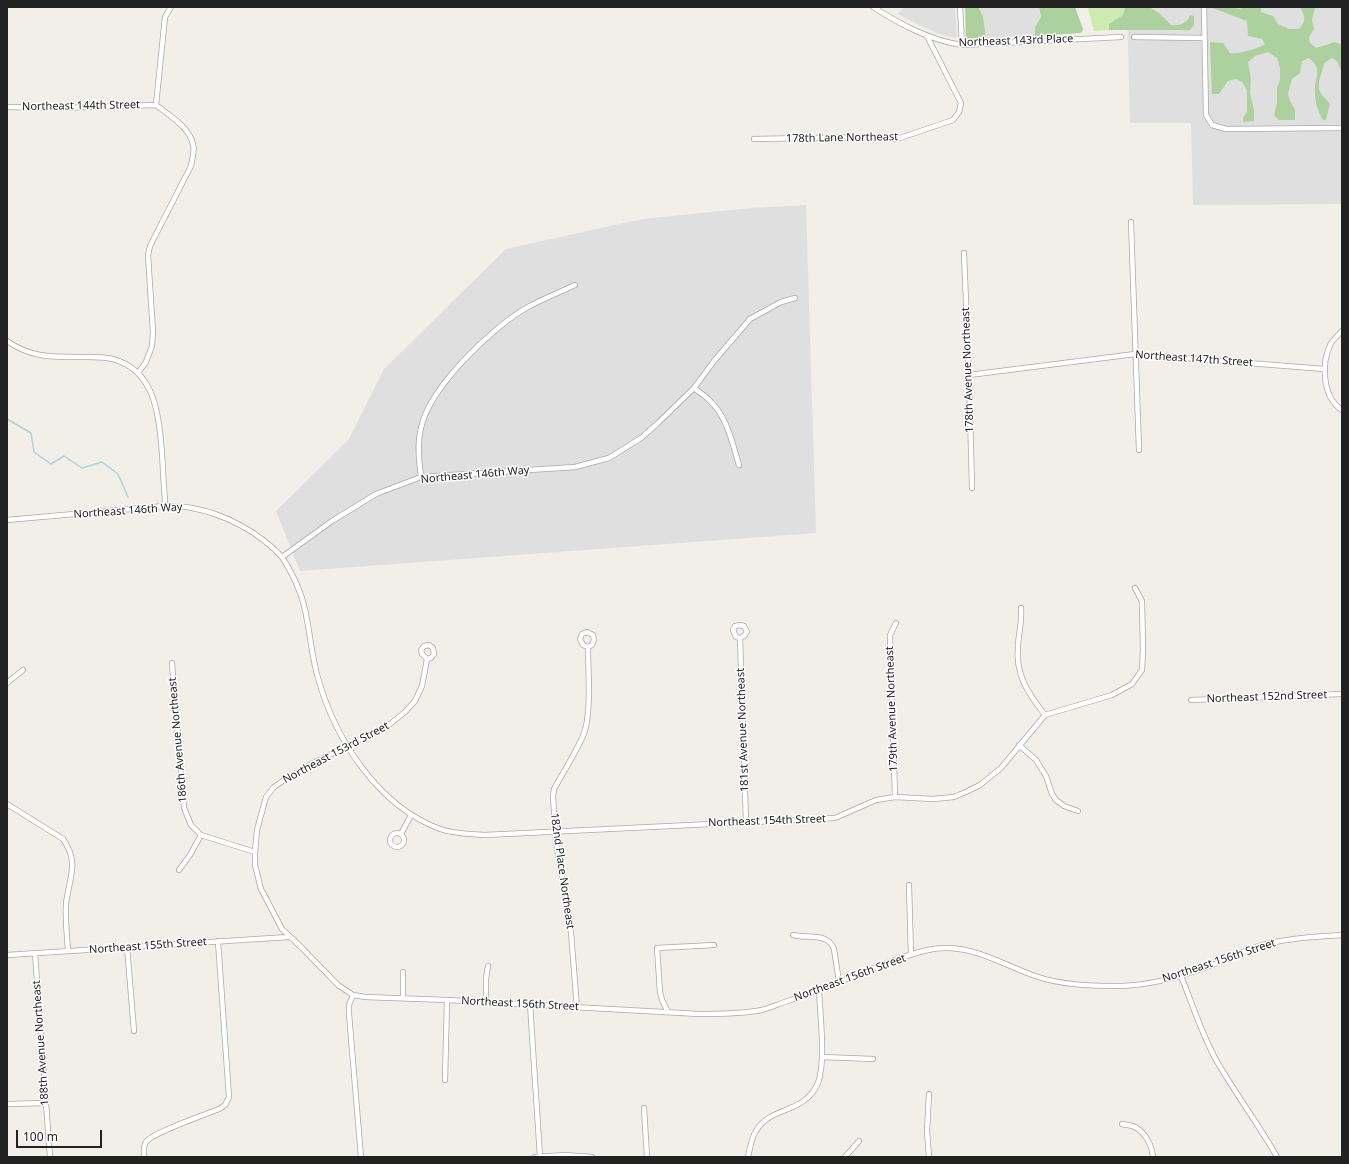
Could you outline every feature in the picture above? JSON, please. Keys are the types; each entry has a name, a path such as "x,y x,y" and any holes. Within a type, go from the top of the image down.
{"street":[{"path":"138,373 146,362 152,346 153,332 148,256 150,246 191,166 194,154 194,144 190,135 183,127 156,105 165,17 171,7"},
{"name":"Northeast 143rd Place","path":"872,7 927,36 962,45 1121,37"},
{"path":"960,7 962,45"},
{"path":"1204,7 1206,115 1212,125 1226,129 1342,128"},
{"name":"178th Lane Northeast","path":"754,139 862,137 893,139 953,120 961,108 961,103 927,36"},
{"path":"1134,37 1204,38"},
{"name":"Northeast 144th Street","path":"7,107 59,108 156,105"},
{"path":"1131,222 1139,450"},
{"name":"178th Avenue Northeast","path":"964,253 972,488"},
{"path":"421,477 418,452 421,428 427,411 445,383 465,359 491,333 527,308 575,285"},
{"name":"Northeast 146th Way","path":"7,520 164,506 190,508 217,514 235,522 259,536 282,557 332,521 376,494 421,477 575,467 609,458 641,438 658,424 694,388 714,361 750,319 781,302 795,298"},
{"path":"1342,331 1331,344 1324,369 1326,386 1332,399 1342,410"},
{"path":"7,341 38,356 101,357 124,364 138,373 150,389 159,416 165,500 164,506"},
{"name":"Northeast 147th Street","path":"969,375 1135,354 1324,369"},
{"path":"694,388 710,400 722,415 739,465"},
{"name":"Northeast 154th Street","path":"282,557 290,570 301,595 312,654 325,701 347,747 371,778 387,795 411,815 441,830 460,834 485,835 835,818 876,800 895,797 933,799 954,797 980,785 1001,768 1045,715"},
{"path":"1021,608 1022,621 1018,646 1020,676 1032,699 1045,715 1112,695 1132,684 1142,670 1142,601 1135,588"},
{"name":"179th Avenue Northeast","path":"895,797 890,635 896,623"},
{"name":"181st Avenue Northeast","path":"740,638 746,822"},
{"name":"182nd Place Northeast","path":"577,1008 570,920 555,831 553,796 554,788 583,736 587,722 588,647"},
{"name":"Northeast 153rd Street","path":"346,992 282,929 261,889 255,865 257,830 266,797 274,787 306,767 390,724 415,701 422,686 427,659"},
{"name":"186th Avenue Northeast","path":"172,663 184,808 191,825 201,835"},
{"path":"7,683 23,670"},
{"name":"Northeast 152nd Street","path":"1191,700 1342,694"},
{"path":"1020,745 1036,760 1046,776 1052,794 1056,800 1064,806 1078,811"},
{"path":"7,804 63,839 69,847 73,863 66,903 68,951"},
{"path":"401,834 411,815"},
{"path":"179,870 190,855 201,835 255,852"},
{"path":"909,885 911,955"},
{"path":"793,935 800,937 816,937 828,940 832,944 839,982"},
{"name":"Northeast 156th Street","path":"346,992 365,997 530,1004 577,1008 699,1014 726,1014 763,1009 931,949 964,949 988,956 1036,976 1057,981 1086,985 1135,985 1181,976 1260,946 1314,937 1342,935"},
{"name":"Northeast 155th Street","path":"7,955 289,937"},
{"path":"144,1157 143,1149 145,1142 149,1138 177,1125 219,1109 225,1105 229,1097 218,941"},
{"path":"668,1012 660,992 657,948 714,944"},
{"path":"127,947 134,1031"},
{"name":"188th Avenue Northeast","path":"35,954 50,1157"},
{"path":"486,1002 486,979 488,966"},
{"path":"403,972 403,998"},
{"path":"1181,976 1206,1040 1215,1057 1234,1090 1278,1157"},
{"path":"748,1157 750,1143 757,1130 765,1120 799,1104 808,1098 819,1080 822,1057 819,990"},
{"path":"353,995 349,1005 348,1014 360,1157"},
{"path":"445,1080 447,1000"},
{"path":"530,1004 540,1157"},
{"path":"822,1057 874,1059"},
{"path":"929,1094 927,1131 929,1157"},
{"path":"7,1104 45,1103"},
{"path":"644,1108 647,1157"},
{"path":"1122,1124 1135,1127 1143,1133 1152,1148 1153,1157"},
{"path":"845,1157 859,1141"},
{"path":"535,1157 564,1155 592,1157"}],"shaded area":[{"path":"905,7 955,7 957,38 939,34 898,14"},
{"path":"978,7 1039,7 1041,18 1035,27 1035,36 986,38 983,16"},
{"path":"1127,7 1342,7 1342,204 1193,205 1191,123 1130,123"},
{"path":"806,205 816,533 300,571 276,511 349,439 384,369 506,249 642,219 751,208"}],"green space":[{"path":"965,7 978,7 983,16 986,38 966,39"},
{"path":"1039,7 1075,7 1083,29 1081,33 1035,36 1035,27 1041,17"},
{"path":"1086,7 1125,7 1123,15 1109,24 1109,30 1094,31 1088,9"},
{"path":"1125,7 1149,7 1159,13 1171,25 1182,24 1189,18 1190,15 1194,16 1194,25 1190,30 1109,30 1109,24 1123,15"},
{"path":"1210,7 1230,7 1240,9 1243,7 1261,7 1261,12 1273,16 1278,24 1289,29 1299,29 1304,21 1303,13 1300,7 1315,7 1312,20 1314,29 1309,37 1310,43 1316,48 1335,42 1342,45 1342,73 1337,61 1332,58 1324,63 1319,81 1320,92 1330,104 1326,120 1323,120 1316,104 1315,87 1317,68 1309,58 1302,61 1300,73 1292,79 1288,94 1295,110 1295,120 1279,120 1274,115 1277,103 1277,88 1280,80 1280,68 1277,58 1268,52 1255,56 1248,62 1254,121 1243,122 1243,118 1247,112 1247,90 1242,82 1236,79 1228,81 1219,94 1212,94 1210,42 1223,43 1230,53 1248,51 1265,44 1262,39 1248,36 1247,21"}],"waterway":[{"path":"7,419 31,433 34,452 51,464 64,456 82,468 102,462 118,474 128,497"}]}
